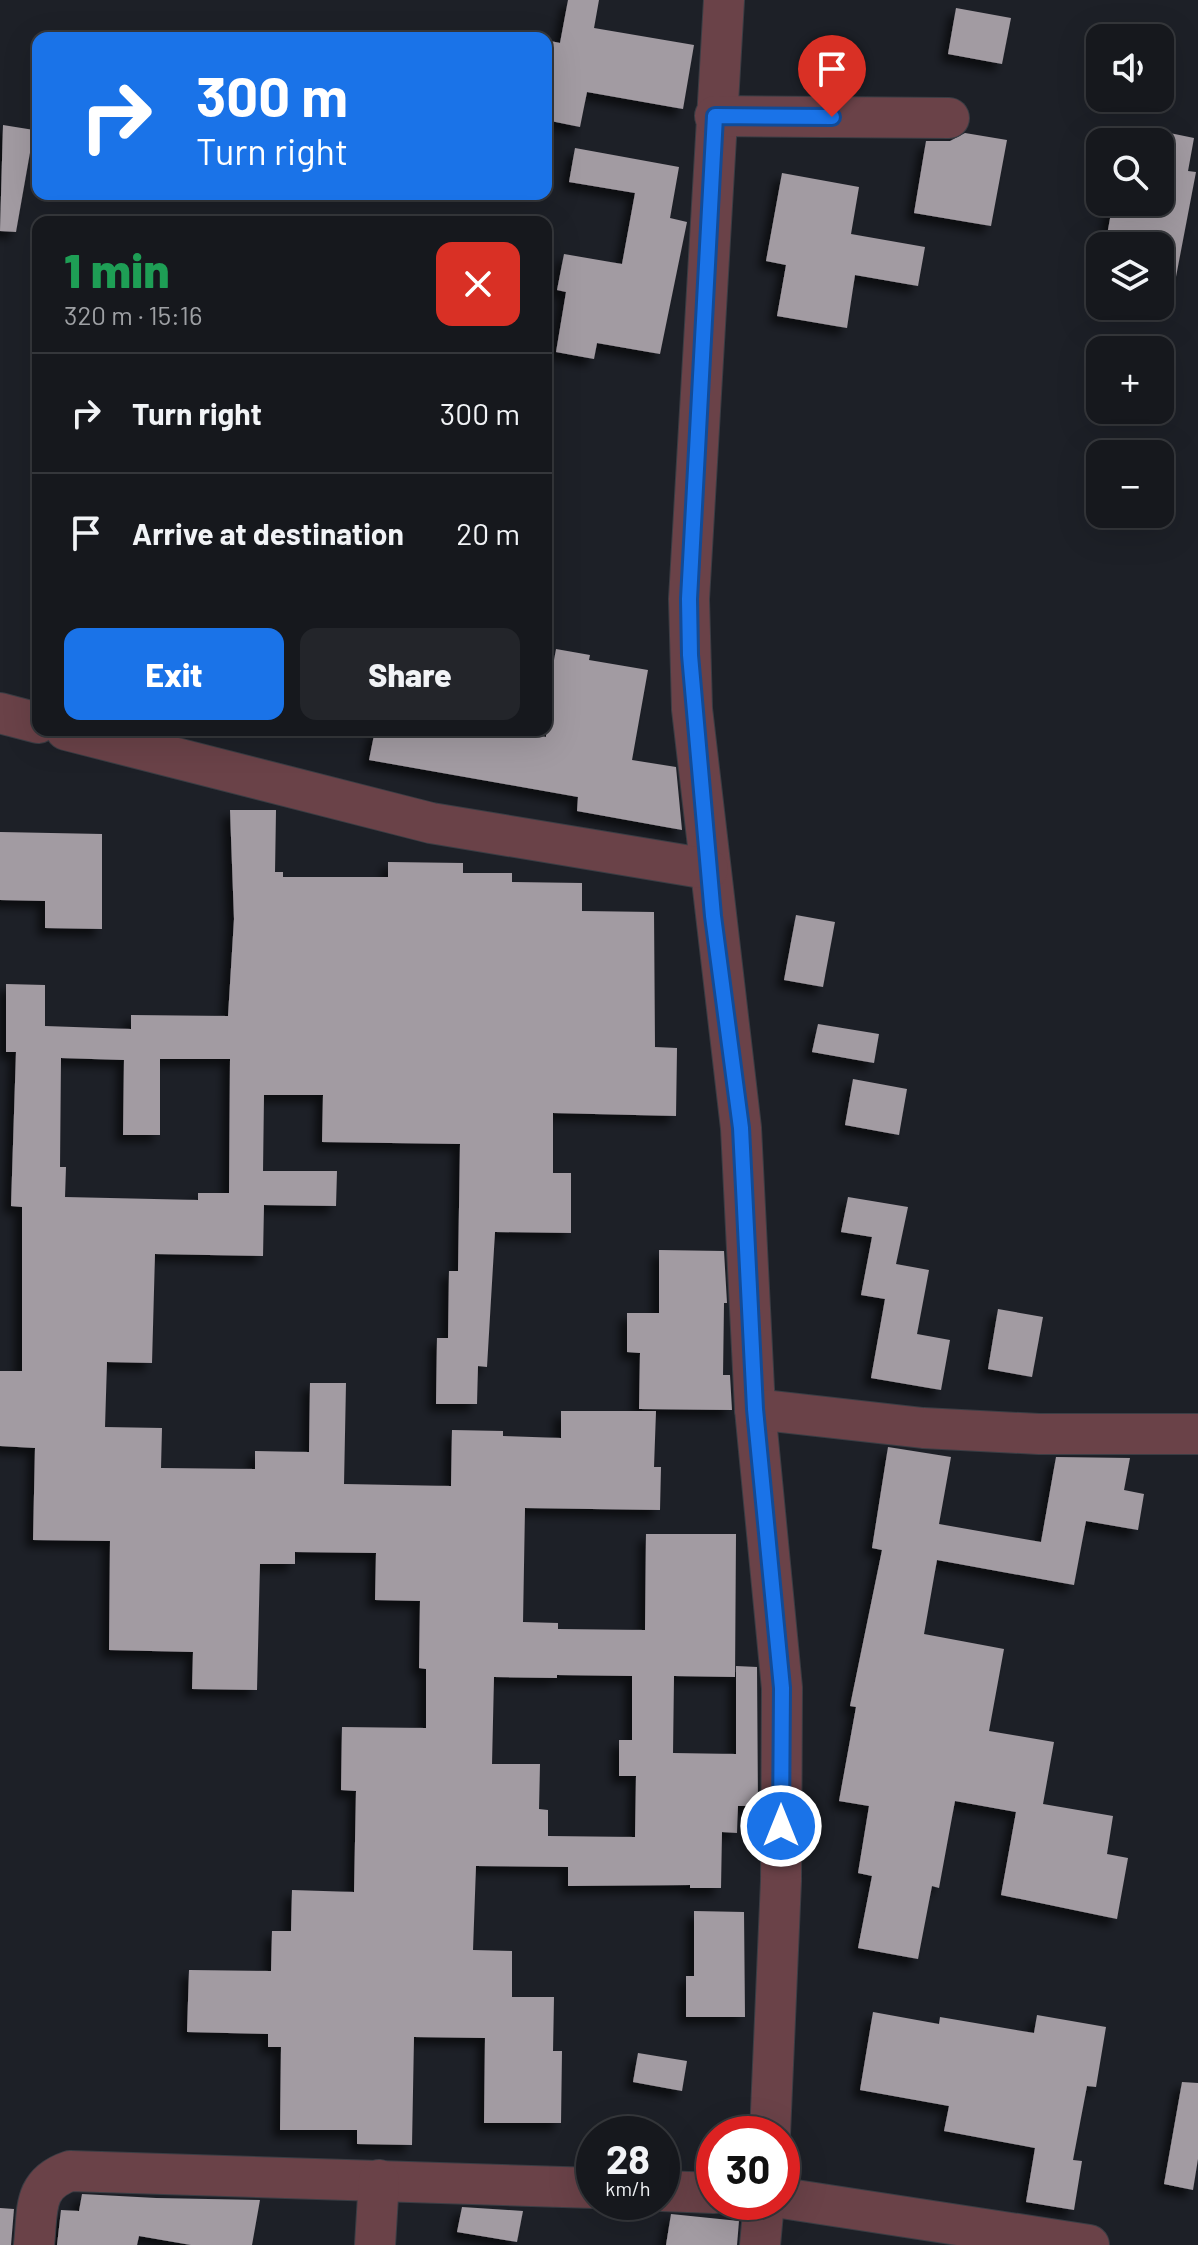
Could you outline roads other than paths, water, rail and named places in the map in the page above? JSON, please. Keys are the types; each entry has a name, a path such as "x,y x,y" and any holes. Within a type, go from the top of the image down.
{"street":[{"path":"724,0 689,599 692,709 708,869 741,1128 755,1409 782,1688 781,1881 771,2116"},
{"path":"715,116 949,118"},
{"path":"0,713 32,721"},
{"path":"90,736 431,823 708,869"},
{"path":"755,1409 923,1428 1039,1434 1198,1434"},
{"path":"34,2245 42,2189 51,2178 70,2171 576,2187"},
{"path":"375,2245 379,2180"},
{"path":"800,2201 1089,2245"},
{"path":"760,2245 762,2220"}]}
